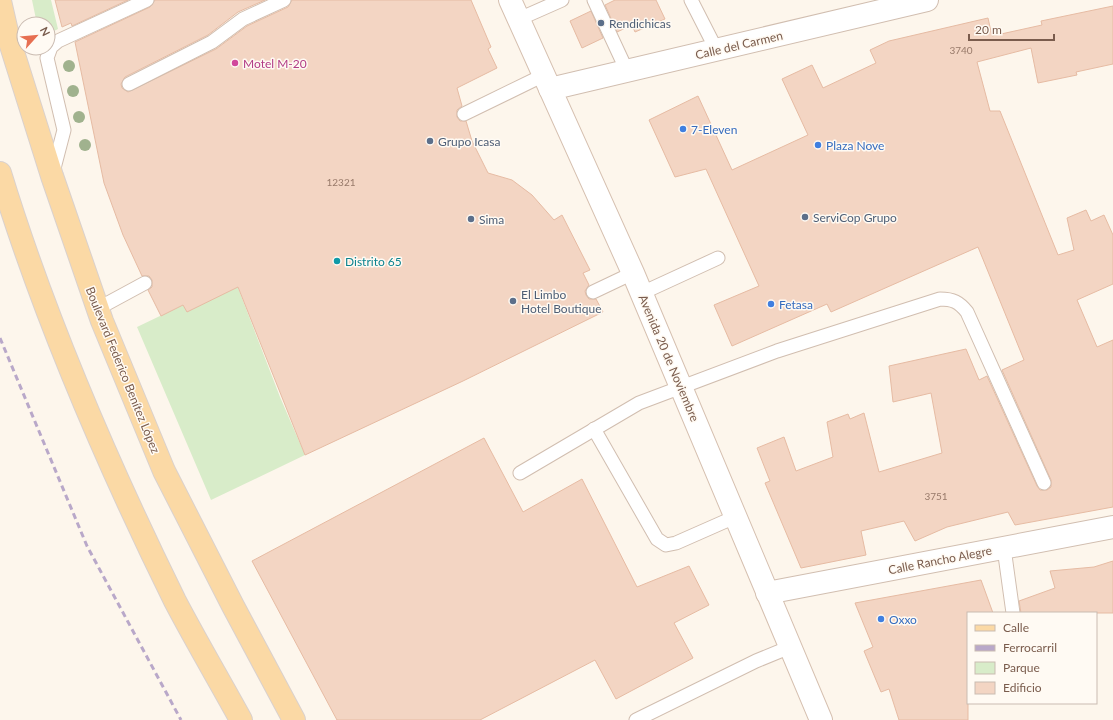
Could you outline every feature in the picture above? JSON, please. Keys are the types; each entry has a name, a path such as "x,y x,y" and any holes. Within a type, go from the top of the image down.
{"main road":[{"name":"Boulevard Federico Benítez López","path":"0,1 8,36 52,176 97,309 164,471 233,606 294,720"},
{"path":"0,173 12,211 56,332 108,457 176,601 241,720"}],"street":[{"name":"Calle del Carmen","path":"547,82 627,71 717,51 926,0"},
{"name":"Avenida 20 de Noviembre","path":"515,10 638,283 821,720"},
{"name":"Calle Rancho Alegre","path":"767,593 1113,527"}],"lane":[{"path":"52,176 64,130 47,58 51,47 58,41 148,0"},
{"path":"129,84 243,19 284,0"},
{"path":"515,10 562,0"},
{"path":"594,0 627,71"},
{"path":"691,0 717,51"},
{"path":"464,114 547,82"},
{"path":"593,292 638,283 718,258"},
{"path":"97,309 145,283"},
{"path":"520,472 639,403 777,351 940,299 950,299 961,304 967,312 1044,483"},
{"path":"594,429 656,539 666,545 676,543 735,517"},
{"path":"1004,548 1013,612"},
{"path":"636,720 756,661 790,647"}],"green space":[{"path":"32,0 51,0 55,16 35,16"},
{"path":"235,280 280,397 305,455 211,500 137,327"}],"building":[{"path":"55,0 128,0 72,26 71,23 62,27"},
{"name":"Distrito 65","path":"155,0 265,0 238,12 208,35 125,77 121,84 122,88 128,92 216,49 247,26 288,7 292,0 471,0 491,47 488,49 497,68 457,88 462,106 457,110 457,117 460,121 466,121 472,141 488,173 512,180 532,195 554,220 562,215 590,270 583,273 589,285 585,291 586,295 589,299 596,299 603,312 463,381 305,455 238,287 187,312 183,305 161,316 148,290 152,287 152,280 149,276 142,276 123,235 104,183 75,42 150,7"},
{"path":"615,0 656,0 665,19 635,32 632,25 617,32 605,5"},
{"path":"1113,6 1113,64 1076,72 1077,75 1038,83 1031,48 977,62 990,111 1000,111 1058,255 1074,250 1067,218 1086,210 1091,221 1104,215 1113,235 1113,284 1077,300 1097,347 1113,340 1113,507 1015,525 1008,512 947,527 915,541 904,521 861,531 866,555 801,568 765,483 770,481 757,448 784,437 796,471 833,457 827,422 848,414 850,419 864,413 879,472 942,453 931,393 893,402 889,366 966,349 979,380 987,376 1037,486 1040,490 1047,490 1051,487 1051,480 1002,370 1024,360 978,247 831,312 827,304 732,346 714,305 759,286 706,169 675,177 649,120 698,96 732,170 808,135 782,79 812,65 823,88 876,63 870,50 889,41 988,18 992,36 1042,25 1041,21"},
{"path":"591,11 603,38 582,48 570,21"},
{"path":"484,438 523,512 582,479 637,587 689,566 709,605 674,623 693,658 616,699 595,660 480,720 337,720 252,561"},
{"path":"1113,561 1113,613 1021,612 1019,601 1055,588 1050,571 1094,567"},
{"path":"981,580 993,612 967,612 968,720 899,720 889,689 881,692 864,651 873,647 855,603"}],"railway":[{"path":"0,338 87,546 181,720"}],"place":[{"name":"Rendichicas","path":"601,23"},
{"name":"Motel M-20","path":"235,63"},
{"name":"7-Eleven","path":"683,129"},
{"name":"Grupo Icasa","path":"430,141"},
{"name":"Plaza Nove","path":"818,145"},
{"name":"ServiCop Grupo","path":"805,217"},
{"name":"Sima","path":"471,219"},
{"name":"Distrito 65","path":"337,261"},
{"name":"El Limbo Hotel Boutique","path":"513,301"},
{"name":"Fetasa","path":"771,304"},
{"name":"Oxxo","path":"881,619"}]}
